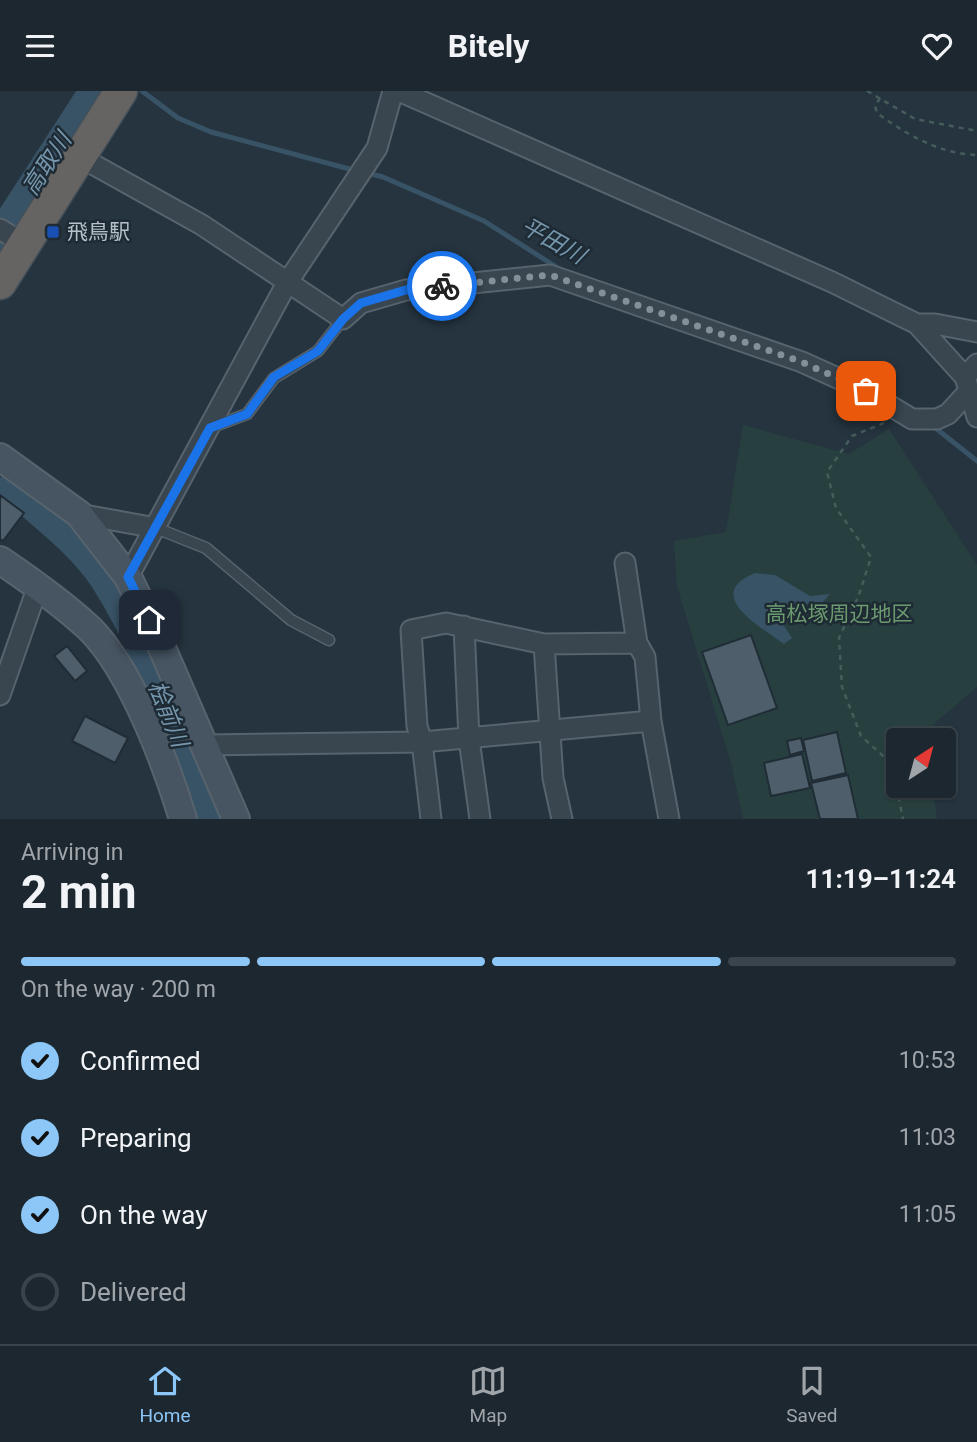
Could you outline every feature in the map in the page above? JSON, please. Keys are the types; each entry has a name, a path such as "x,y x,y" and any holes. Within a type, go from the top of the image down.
{"highway":[{"path":"0,283 12,237 80,157 121,91"}],"main road":[{"path":"0,457 79,514 128,577 236,819"},
{"path":"0,560 38,586 91,630 132,688 183,819"}],"street":[{"path":"128,577 287,283 377,148 393,91"},
{"path":"399,91 821,277 917,324 970,377 977,417"},
{"path":"80,157 202,225 343,319 361,303 406,290 550,275 802,362 866,391 912,419 937,419 948,414 970,377"},
{"path":"917,324 935,324 977,332"},
{"path":"79,514 156,528"},
{"path":"625,563 637,643 645,657 651,721 669,819"},
{"path":"0,695 38,586"},
{"path":"431,819 422,742 417,726 411,630 446,623 544,644 637,643"},
{"path":"464,626 469,739 480,819"},
{"path":"544,644 553,778 562,819"},
{"path":"204,745 422,742 651,721"}],"lane":[{"path":"210,428 247,414 274,377 318,351 343,319"},
{"path":"156,528 206,548 291,620 329,640"}],"path":[{"path":"867,91 915,119 977,131"},
{"path":"880,99 875,106 877,113 914,136 946,153 977,155"},
{"path":"903,819 892,764 861,736 842,687 839,638 859,595 871,557 836,508 827,472 852,436 875,424 912,419"}],"green space":[{"name":"高松塚周辺地区","path":"743,425 849,454 889,429 977,565 977,687 929,728 886,728 886,798 934,798 937,819 743,819 731,763 677,586 674,541 726,532"}],"water":[{"path":"755,573 775,575 810,596 830,594 822,603 781,605 777,615 792,638 784,644 751,620 735,601 734,591 740,582"}],"building":[{"path":"0,495 24,513 3,541 0,539"},
{"path":"751,635 777,708 728,725 702,652"},
{"path":"67,646 87,671 75,681 54,656"},
{"path":"85,716 128,738 115,763 72,741"},
{"path":"837,732 846,773 812,781 803,740"},
{"path":"801,738 804,751 790,755 787,741"},
{"path":"802,754 810,788 771,796 764,763"},
{"path":"848,775 858,819 820,819 811,783"}],"waterway":[{"name":"高取川","path":"0,236 94,91"},
{"name":"平田川","path":"142,91 178,118 211,132 357,171"},
{"name":"平田川","path":"367,173 383,177 484,221 561,270"},
{"name":"平田川","path":"933,426 977,461"},
{"name":"桧前川","path":"12,487 61,530 95,565 121,606 150,665 209,819"}],"way so far":[{"path":"442,286 550,275 802,362 866,391"}],"place":[{"name":"飛鳥駅","path":"53,232"}],"route":[{"path":"149,620 128,577 210,428 247,414 274,377 318,351 343,319 361,303 406,290 442,286"}]}
